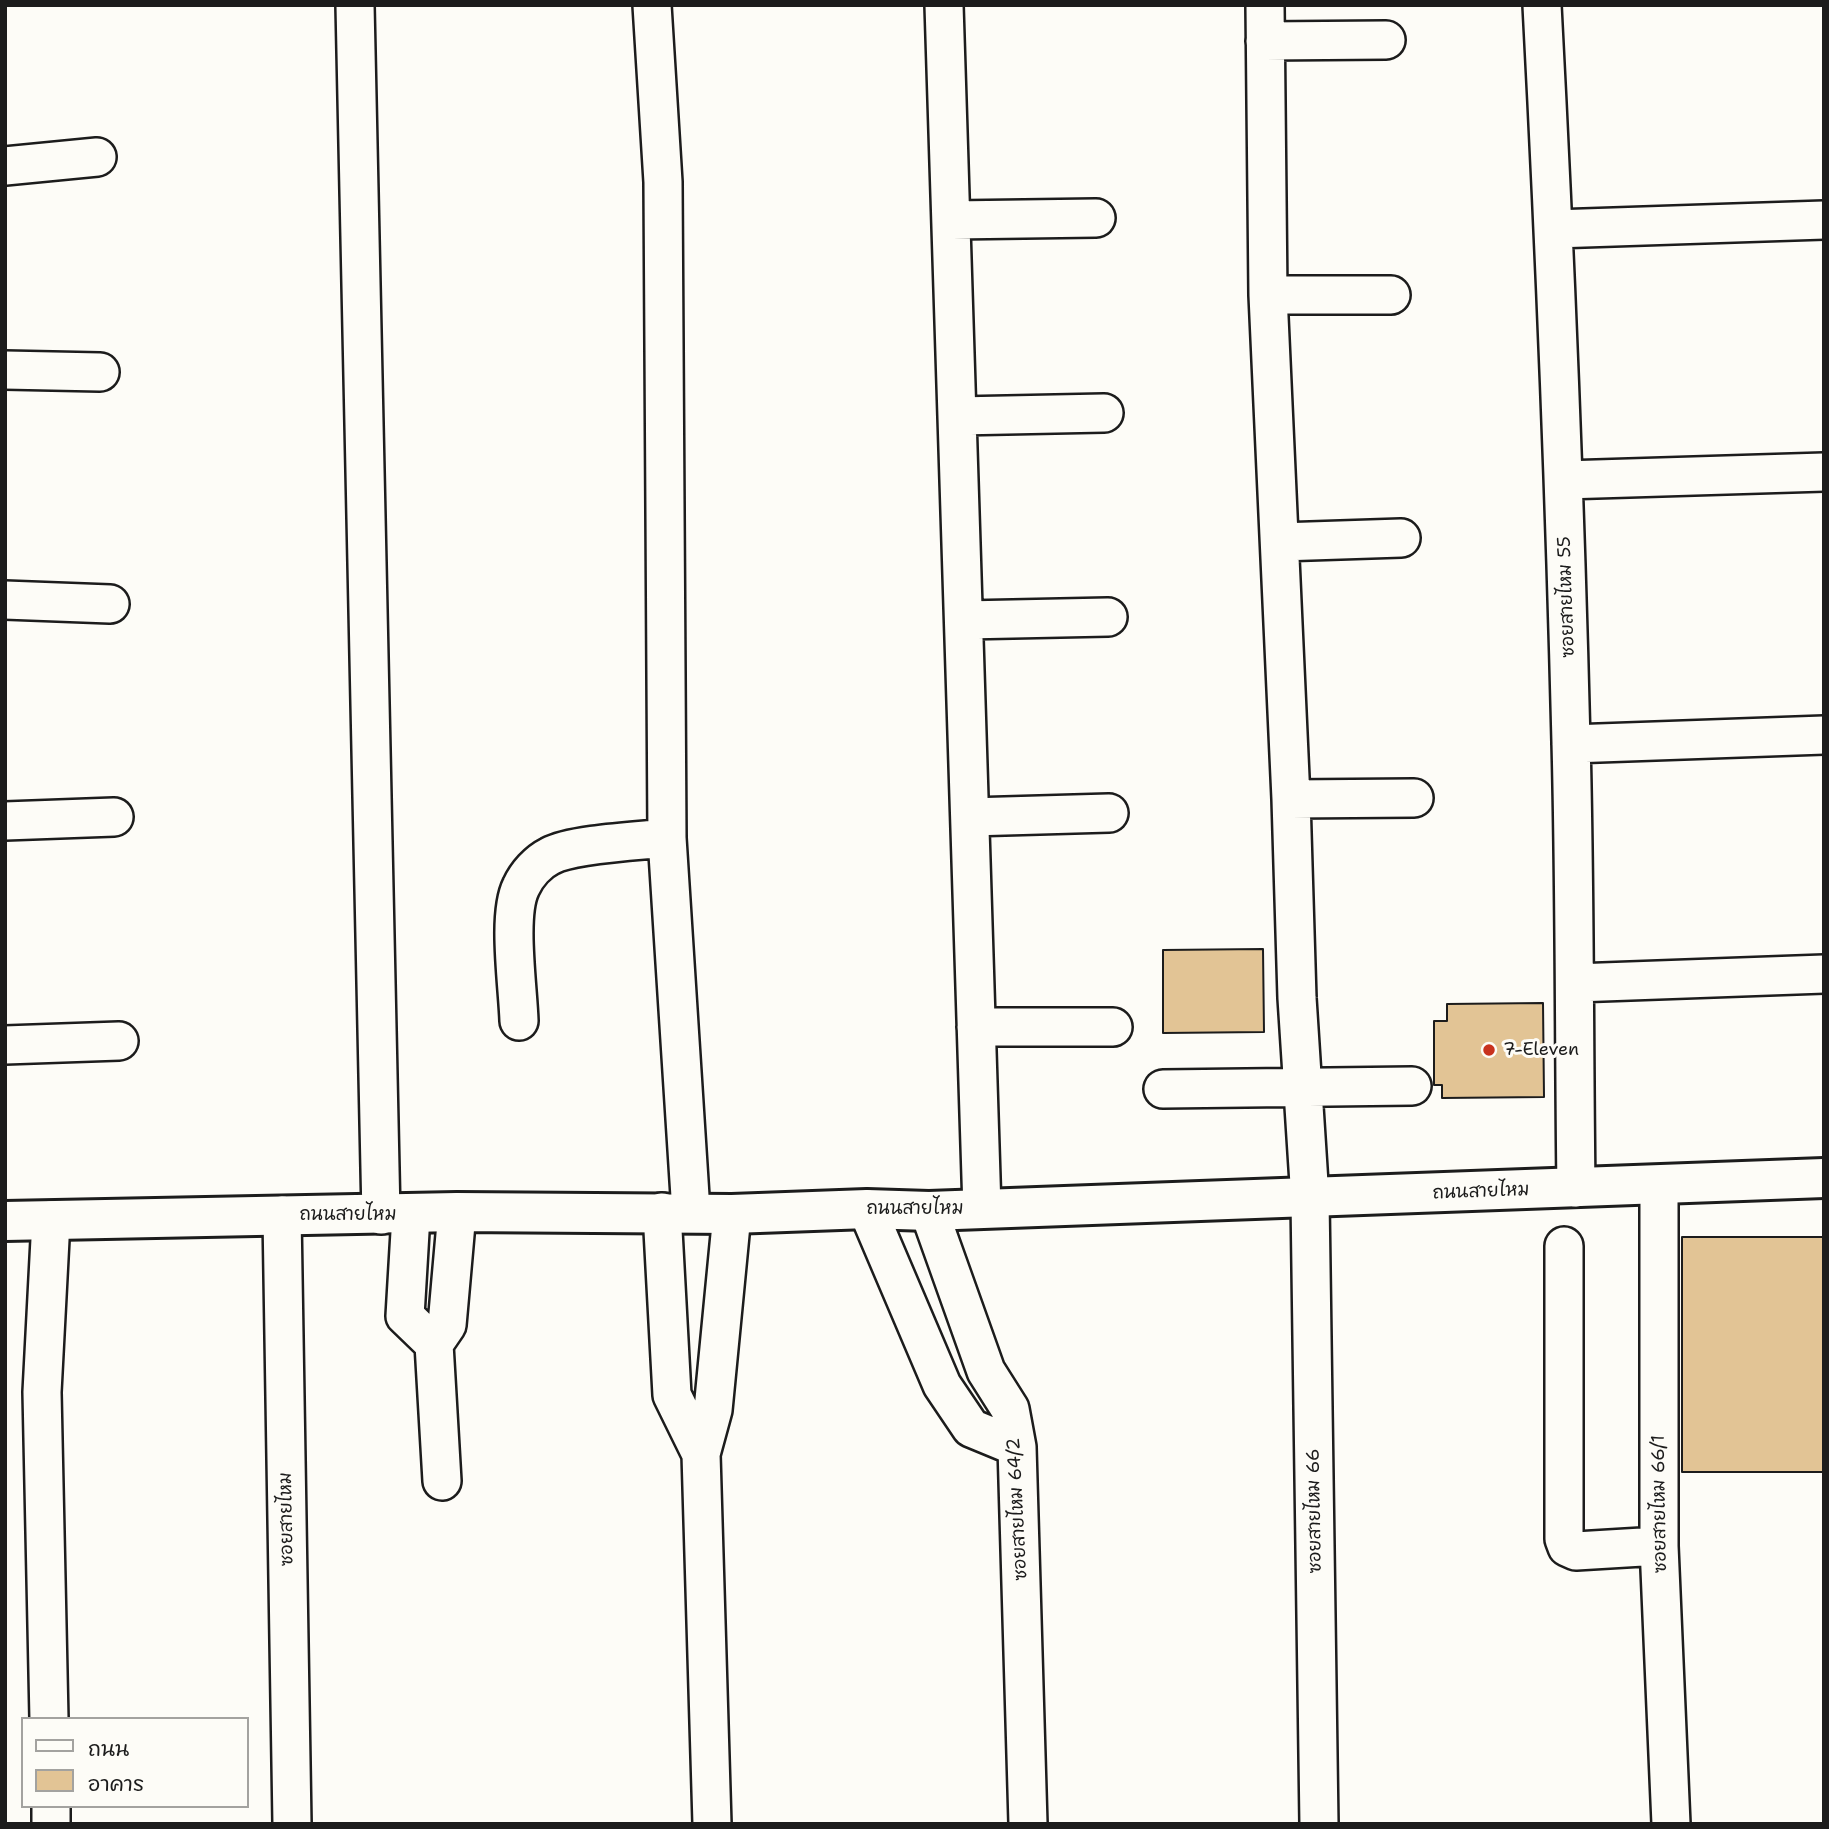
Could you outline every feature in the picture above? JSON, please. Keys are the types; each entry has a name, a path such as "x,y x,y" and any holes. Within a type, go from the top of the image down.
{"main road":[{"name":"ถนนสายไหม","path":"5,1221 457,1212 732,1214 867,1209 929,1211 1824,1178"}],"street":[{"path":"355,5 396,1215 405,1316 434,1344"},
{"path":"652,5 663,172 667,838 676,1212 672,1395 701,1454"},
{"path":"944,5 982,1209"},
{"name":"ซอยสายไหม 55","path":"1542,5 1564,480 1571,744 1576,1188"},
{"path":"1265,23 1386,40"},
{"name":"ซอยสายไหม 66","path":"1265,23 1268,295 1291,799 1297,998 1311,1199 1319,1824"},
{"path":"5,166 97,156"},
{"path":"952,220 1096,218"},
{"path":"1554,229 1824,220"},
{"path":"1268,295 1391,295"},
{"path":"5,370 100,372"},
{"path":"958,416 1104,413"},
{"path":"1564,480 1824,472"},
{"path":"1280,542 1401,538"},
{"path":"5,600 110,604"},
{"path":"965,620 1108,617"},
{"path":"1571,744 1824,735"},
{"path":"1291,799 1414,797"},
{"path":"970,817 1109,813"},
{"path":"5,821 114,817"},
{"path":"519,1020 514,915 520,888 531,870 551,855 577,849 667,838"},
{"path":"1575,982 1824,974"},
{"path":"976,1027 1113,1027"},
{"path":"5,1045 120,1041"},
{"path":"1163,1089 1412,1086"},
{"name":"ซอยสายไหม 66/1","path":"1659,1185 1659,1546 1671,1824"},
{"path":"867,1209 942,1385 971,1428 1017,1447"},
{"name":"ซอยสายไหม 64/2","path":"929,1211 986,1371 1010,1409 1017,1447 1028,1824"},
{"path":"442,1481 434,1344 447,1325 457,1212"},
{"path":"712,1824 701,1454 713,1410 732,1214"},
{"name":"ซอยสายไหม","path":"282,1215 292,1824"},
{"path":"49,1717 42,1392 51,1220"},
{"path":"1564,1246 1564,1539 1567,1547 1576,1551 1659,1546"}],"building":[{"path":"1263,949 1264,1032 1163,1033 1163,950"},
{"path":"1543,1003 1544,1097 1442,1098 1442,1085 1434,1085 1434,1021 1447,1021 1447,1004"},
{"path":"1682,1237 1824,1237 1824,1472 1682,1472"}],"place":[{"name":"7-Eleven","path":"1489,1050"}]}
